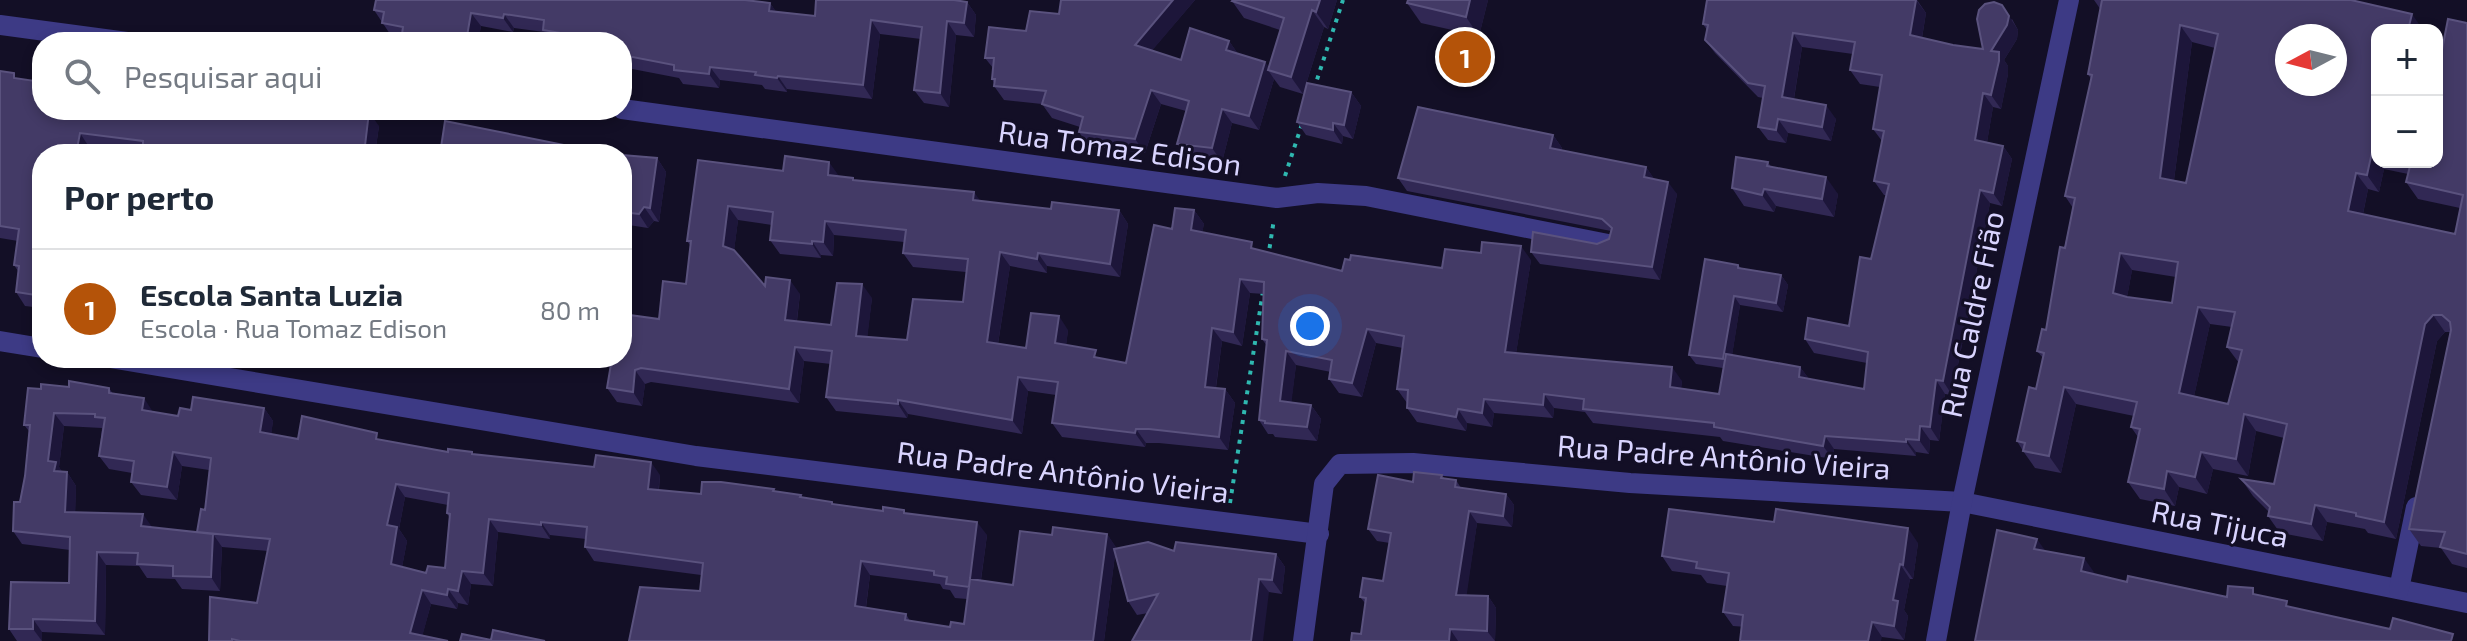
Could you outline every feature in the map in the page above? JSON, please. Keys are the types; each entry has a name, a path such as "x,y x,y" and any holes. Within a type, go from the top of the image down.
{"street":[{"name":"Rua Caldre Fião","path":"1936,641 1962,502 2069,0"},
{"path":"0,25 52,32"},
{"name":"Rua Tomaz Edison","path":"632,110 1277,198 1318,193 1366,196 1608,244"},
{"path":"0,341 32,346"},
{"name":"Rua Padre Antônio Vieira","path":"170,368 696,456 1319,534 1324,484 1340,464 1413,463 1630,483 1962,502"},
{"path":"2399,589 2419,491"},
{"name":"Rua Tijuca","path":"1962,502 2467,603"},
{"path":"1303,641 1319,534"}],"path":[{"path":"1310,99 1343,0"},
{"path":"1268,260 1277,198 1306,113"},
{"path":"1227,522 1263,291"}],"building":[{"path":"376,0 745,0 770,3 769,11 815,16 816,0 967,2 964,23 947,21 940,93 914,90 922,27 871,20 863,85 777,78 755,75 756,72 710,67 709,74 674,70 674,65 632,57 632,32 555,32 543,30 544,20 504,14 503,18 471,13 468,32 402,32 403,27 382,23 384,12 374,10"},
{"path":"1061,0 1173,0 1135,45 1181,60 1190,28 1229,41 1226,50 1265,62 1249,116 1222,109 1212,148 1177,144 1189,101 1151,90 1135,139 1079,132 1083,117 1042,104 1046,91 994,86 994,58 985,58 989,27 1026,31 1030,11 1059,14"},
{"path":"1233,0 1320,0 1316,12 1312,10 1291,77 1268,70 1284,18"},
{"path":"1408,0 1470,0 1466,17 1407,3"},
{"path":"1707,0 1916,0 1910,35 1983,49 1977,19 1979,10 1985,4 1994,2 2002,5 2009,16 1991,51 1999,52 1999,61 1991,95 1983,93 1975,140 2003,146 1993,193 1980,190 1943,381 1936,380 1930,427 1920,426 1919,440 1906,439 1906,442 1825,436 1823,446 1714,427 1714,423 1583,409 1584,399 1544,394 1543,405 1484,399 1482,413 1458,409 1456,417 1407,408 1408,390 1397,389 1404,336 1367,329 1352,383 1329,379 1332,360 1286,351 1280,401 1311,405 1307,427 1265,423 1259,420 1267,340 1262,339 1264,282 1240,279 1233,332 1212,328 1205,387 1225,389 1219,437 1149,429 1136,429 1135,433 1052,423 1058,382 1018,377 1012,420 898,400 898,404 826,397 832,351 795,347 789,389 641,368 635,370 633,392 607,388 610,368 632,368 632,315 659,319 663,281 686,284 691,241 687,241 698,160 783,171 785,156 829,162 828,175 974,192 973,200 1051,209 1052,202 1119,210 1110,264 1038,253 1037,259 1000,252 987,342 1026,348 1031,313 1059,316 1055,343 1096,350 1094,357 1126,363 1154,225 1172,229 1175,208 1194,210 1191,230 1252,242 1251,248 1342,271 1345,259 1350,260 1351,255 1442,268 1445,249 1481,253 1482,242 1521,246 1505,352 1672,367 1670,387 1719,394 1726,354 1800,367 1799,377 1864,389 1868,352 1805,339 1808,318 1849,326 1860,257 1871,259 1889,184 1874,181 1884,131 1873,129 1882,75 1850,70 1855,42 1793,33 1782,97 1826,105 1822,127 1778,119 1776,130 1758,127 1765,86 1748,83 1705,40 1708,25 1703,24","holes":["728,206 773,212 770,240 812,244 812,241 823,242 825,221 906,230 903,253 968,259 963,302 913,299 907,340 856,336 862,284 837,283 831,325 785,320 790,280 766,277 765,286 734,250 723,246"]},
{"path":"2102,0 2351,0 2412,14 2410,24 2371,24 2371,157 2367,175 2356,173 2348,211 2455,234 2463,195 2406,182 2410,168 2443,168 2443,45 2448,19 2467,23 2467,554 2440,547 2445,532 2409,529 2451,330 2450,322 2442,315 2433,315 2425,324 2384,522 2315,505 2311,524 2268,516 2270,507 2241,479 2274,484 2287,424 2244,414 2236,459 2201,452 2195,477 2167,471 2164,489 2128,482 2140,429 2131,427 2137,402 2064,387 2049,456 2023,451 2025,443 2017,441 2029,387 2036,389 2044,353 2037,351 2042,329 2046,330 2060,247 2065,248 2075,198 2065,196 2092,75 2088,74","holes":["2180,25 2218,34 2186,183 2160,178","2120,253 2178,262 2172,303 2113,293","2198,307 2235,312 2227,347 2242,350 2228,404 2179,393"]},
{"path":"0,71 14,73 14,78 32,81 32,120 368,120 365,144 143,144 143,141 80,133 78,144 32,144 32,294 16,292 19,266 14,265 19,229 0,226"},
{"path":"1307,83 1351,92 1344,125 1333,123 1333,130 1297,122"},
{"path":"1418,107 1553,135 1550,148 1646,167 1644,177 1668,182 1652,267 1531,252 1533,232 1597,244 1609,239 1612,228 1602,219 1398,178"},
{"path":"445,121 559,144 442,144"},
{"path":"632,156 657,158 650,208 644,207 639,214 632,213"},
{"path":"1736,157 1826,177 1822,199 1764,189 1762,195 1732,188"},
{"path":"1705,259 1781,275 1776,303 1734,296 1723,359 1689,355"},
{"path":"69,381 109,388 109,393 144,398 142,410 178,416 180,408 191,410 193,397 264,408 260,432 298,439 302,416 377,433 376,439 448,452 448,449 594,467 596,455 651,462 648,489 701,494 702,482 721,482 774,489 832,504 883,511 883,507 904,510 904,513 977,522 970,579 1013,585 1020,531 1052,535 1053,527 1107,534 1093,641 629,641 640,587 700,591 703,563 585,547 587,527 489,519 483,573 462,571 458,591 448,589 447,595 422,590 410,633 448,641 209,641 210,597 257,603 270,539 197,532 201,509 205,510 211,458 173,452 167,487 131,482 134,461 99,456 105,418 95,417 95,414 54,413 48,461 56,462 54,471 67,472 65,512 143,514 141,526 213,534 211,577 173,576 173,566 137,564 138,553 97,552 95,621 33,619 33,629 9,629 11,582 69,583 70,537 13,531 14,502 20,502 25,476 30,425 24,425 28,388 41,389 41,384 69,387","holes":["396,484 449,493 447,513 450,514 445,568 428,566 426,573 391,564 397,527 387,525","861,561 934,571 934,575 947,577 946,584 969,587 964,624 951,622 950,627 905,620 906,614 855,606"]},
{"path":"1414,472 1456,480 1455,487 1506,494 1503,516 1469,511 1456,595 1488,596 1487,631 1450,629 1449,641 1351,641 1352,633 1361,634 1366,598 1360,597 1363,578 1383,581 1391,533 1368,529 1378,475 1413,482"},
{"path":"1669,509 1774,522 1776,509 1908,528 1903,565 1900,564 1893,600 1898,601 1894,626 1872,622 1868,641 1740,641 1743,615 1723,612 1729,573 1696,568 1697,562 1662,556"},
{"path":"1997,530 2037,539 2034,549 2084,558 2081,571 2127,582 2128,576 2227,597 2228,586 2253,588 2253,594 2287,601 2286,606 2390,629 2393,618 2453,634 2451,641 1975,641"},
{"path":"1148,542 1174,551 1176,542 1276,554 1272,580 1259,579 1251,641 1132,641 1158,594 1128,601 1114,549"},
{"path":"493,630 545,641 460,641 462,634 491,640"}],"place":[{"name":"Escola Santa Luzia","path":"1465,57"}]}
